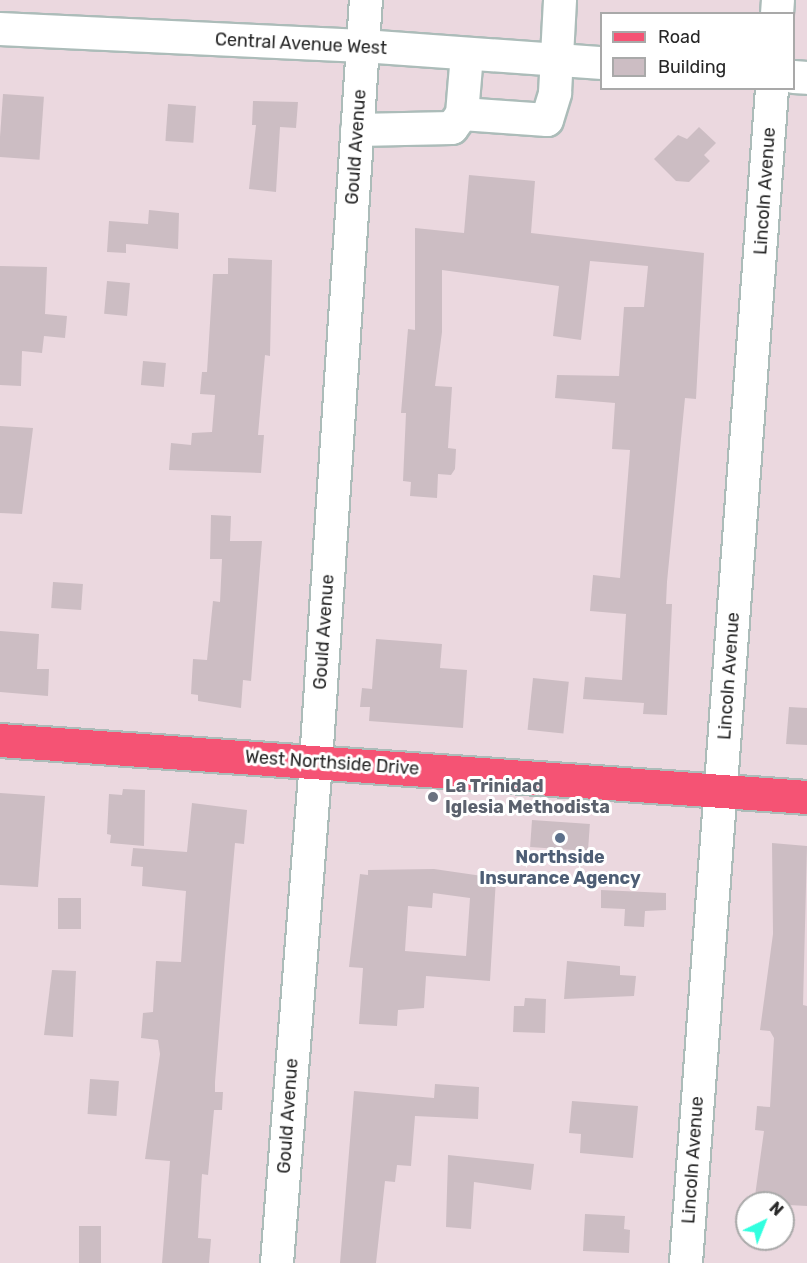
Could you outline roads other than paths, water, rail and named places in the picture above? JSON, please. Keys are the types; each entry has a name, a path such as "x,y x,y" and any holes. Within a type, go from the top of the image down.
{"main road":[{"name":"West Northside Drive","path":"0,740 807,797"}],"street":[{"name":"Gould Avenue","path":"277,1263 316,762 366,0"},
{"path":"462,114 547,120 555,93 560,0"},
{"name":"Central Avenue West","path":"0,29 363,46 600,63"},
{"path":"357,130 452,128 462,114 467,54"},
{"name":"Lincoln Avenue","path":"686,1263 772,90"}],"place":[{"name":"La Trinidad Iglesia Methodista","path":"433,797"},
{"name":"Northside Insurance Agency","path":"560,838"}]}
